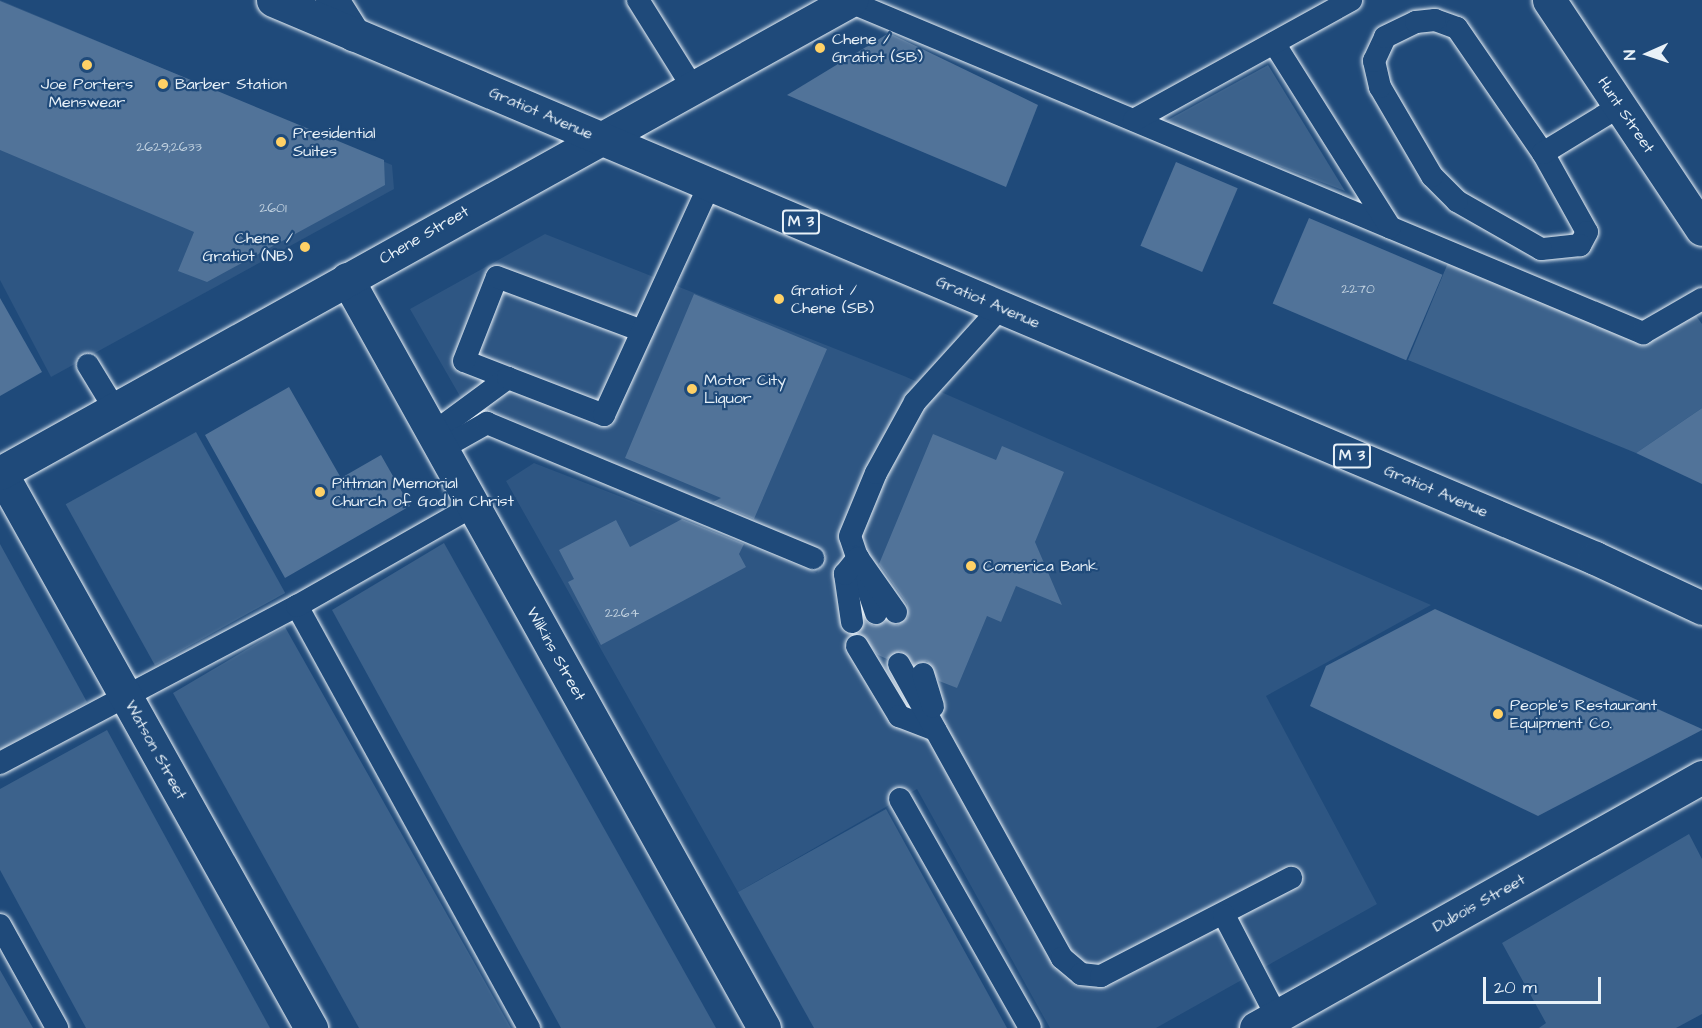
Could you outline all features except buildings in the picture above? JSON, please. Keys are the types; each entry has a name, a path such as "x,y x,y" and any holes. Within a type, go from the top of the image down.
{"street":[{"name":"Gratiot Avenue","path":"273,0 1594,558 1702,608"},
{"path":"332,0 354,35"},
{"name":"Hunt Street","path":"1549,0 1702,229"},
{"name":"Chene Street","path":"1,473 850,1"},
{"name":"Wilkins Street","path":"347,279 764,1028"},
{"name":"Watson Street","path":"1,473 311,1028"},
{"name":"Dubois Street","path":"1272,1024 1702,777"}],"lane":[{"path":"638,0 693,88"},
{"path":"1134,120 1351,0"},
{"path":"850,1 1643,333 1702,299"},
{"path":"1435,20 1457,28 1543,153 1587,232 1580,245 1541,249 1456,201 1432,176 1380,87 1374,61 1385,37 1416,22 1435,20"},
{"path":"1274,43 1390,227"},
{"path":"1543,153 1620,106"},
{"path":"642,331 497,278 464,361 604,415 710,184"},
{"path":"886,613 858,558 850,536 904,420 915,402 1001,307"},
{"path":"88,365 116,411"},
{"path":"437,441 508,378"},
{"path":"437,441 487,423 813,558"},
{"path":"0,763 124,693 297,606 473,506"},
{"path":"852,622 845,574 858,558"},
{"path":"297,606 529,1028"},
{"path":"857,646 899,716 935,730"},
{"path":"899,664 1062,958 1081,974 1101,976 1224,915 1291,878"},
{"path":"923,674 932,700 935,730"},
{"path":"900,799 1030,1028"},
{"path":"1224,915 1272,1024"},
{"path":"0,925 57,1028"}],"shaded area":[{"path":"0,0 392,165 394,189 51,377 0,280"},
{"path":"1268,65 1345,191 1164,122"},
{"path":"545,234 904,376 1431,605 1266,696 1377,904 1156,1028 1050,1028 917,789 738,892 506,481 534,463 817,573 827,554 461,398 410,309"},
{"path":"1452,253 1643,333 1689,306 1702,324 1702,408 1636,453 1408,360"},
{"path":"196,432 285,593 155,665 66,504"},
{"path":"444,543 716,1028 561,1028 332,610"},
{"path":"0,544 87,702 0,750"},
{"path":"285,627 511,1028 359,1028 173,693"},
{"path":"107,730 270,1028 86,1028 0,870 0,789"},
{"path":"886,809 1007,1028 814,1028 738,892"},
{"path":"1689,834 1702,859 1702,1014 1676,1028 1539,1028 1546,1023 1502,943"},
{"path":"0,970 33,1028 0,1028"}],"place":[{"name":"Chene / Gratiot (SB)","path":"820,48"},
{"name":"Joe Porters Menswear","path":"87,65"},
{"name":"Barber Station","path":"163,84"},
{"name":"Presidential Suites","path":"281,142"},
{"name":"Chene / Gratiot (NB)","path":"305,247"},
{"name":"Gratiot / Chene (SB)","path":"779,299"},
{"name":"Motor City Liquor","path":"692,389"},
{"name":"Pittman Memorial Church of God in Christ","path":"320,492"},
{"name":"Comerica Bank","path":"971,566"},
{"name":"People's Restaurant Equipment Co.","path":"1498,714"}]}
